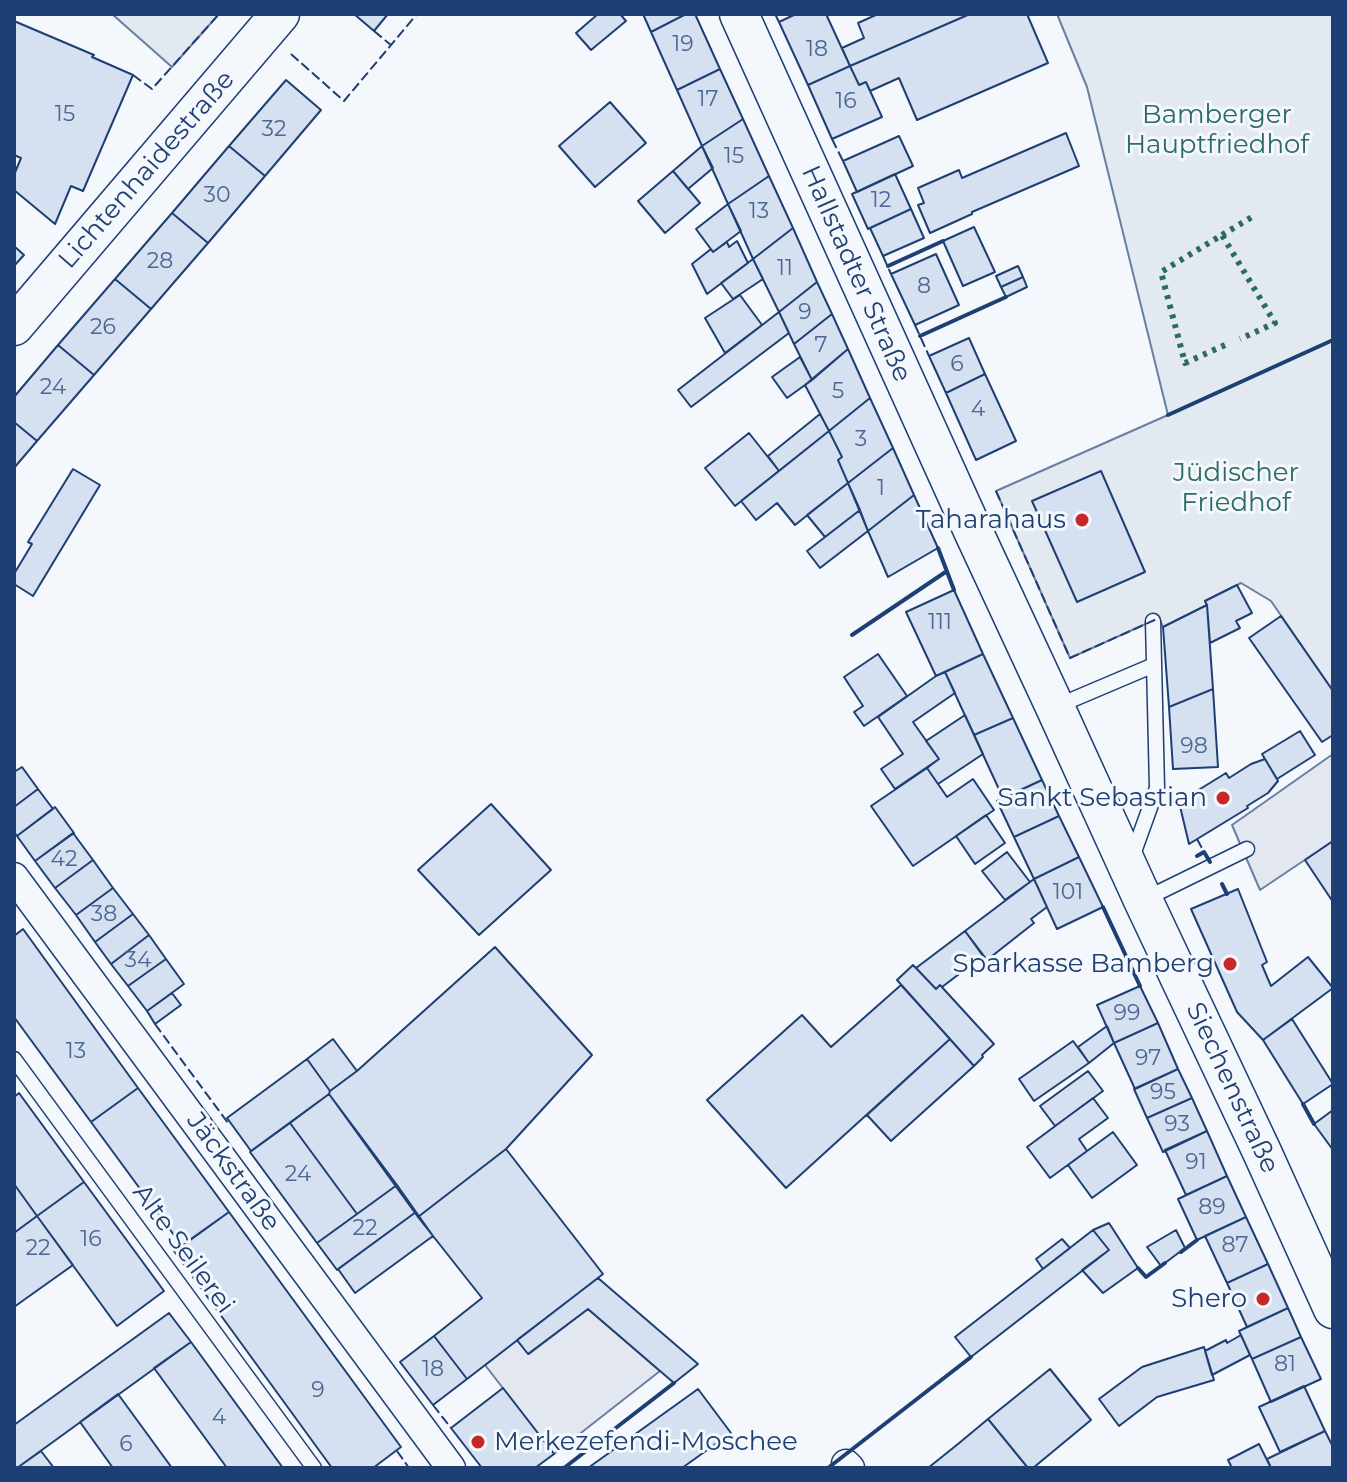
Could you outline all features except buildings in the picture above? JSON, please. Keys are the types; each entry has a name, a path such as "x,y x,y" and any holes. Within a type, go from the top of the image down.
{"main road":[{"name":"Lichtenhaidestraße","path":"14,326 280,14"},
{"name":"Hallstadter Straße","path":"739,14 1055,707"},
{"path":"1055,707 1136,884"},
{"name":"Siechenstraße","path":"1136,884 1333,1309"}],"street":[{"name":"Jäckstraße","path":"14,877 445,1466"}],"lane":[{"path":"1153,621 1157,788 1136,884 1247,849"},
{"path":"1055,707 1154,665"},
{"name":"Alte Seilerei","path":"15,1064 314,1468"}],"green space":[{"path":"112,14 219,14 172,67"},
{"path":"1057,14 1333,14 1333,691 1271,601 1241,583 1205,601 1207,605 1163,627 1159,618 1070,658 996,491 1168,415 1087,87"}],"shaded area":[{"path":"1333,754 1333,841 1260,890 1232,825"},
{"path":"588,1309 660,1371 554,1454 485,1365 517,1340 529,1354"}],"hedge":[{"path":"1222,235 1252,217"},
{"path":"1225,345 1185,363 1161,272 1222,235 1275,323 1240,339"}],"fence":[{"path":"133,75 152,89 219,14"},
{"path":"291,54 344,101 417,14"},
{"path":"775,14 779,22"},
{"path":"374,31 391,45"},
{"path":"832,139 843,161"},
{"path":"883,256 891,274"},
{"path":"915,325 929,356"},
{"path":"996,491 1070,658 1159,618"},
{"path":"1197,839 1204,852"},
{"path":"155,1024 228,1123"},
{"path":"433,1405 451,1428"},
{"path":"397,1451 409,1468"}],"wall":[{"path":"888,266 943,241"},
{"path":"920,336 1006,297"},
{"path":"1168,415 1333,340"},
{"path":"938,548 954,590"},
{"path":"852,635 947,571"},
{"path":"1197,856 1204,852 1210,862"},
{"path":"1222,884 1227,894"},
{"path":"1103,907 1140,986"},
{"path":"1303,1104 1314,1124"},
{"path":"1181,1252 1197,1240"},
{"path":"1138,1268 1146,1277 1165,1263"},
{"path":"828,1468 971,1357"},
{"path":"564,1468 674,1383"}],"place":[{"name":"Taharahaus","path":"1082,520"},
{"name":"Sankt Sebastian","path":"1223,798"},
{"name":"Sparkasse Bamberg","path":"1230,964"},
{"name":"Shero","path":"1263,1299"},
{"name":"Merkezefendi-Moschee","path":"478,1442"}],"park label":[{"name":"Bamberger Hauptfriedhof","path":"1217,130"},
{"name":"Jüdischer Friedhof","path":"1236,488"}]}
